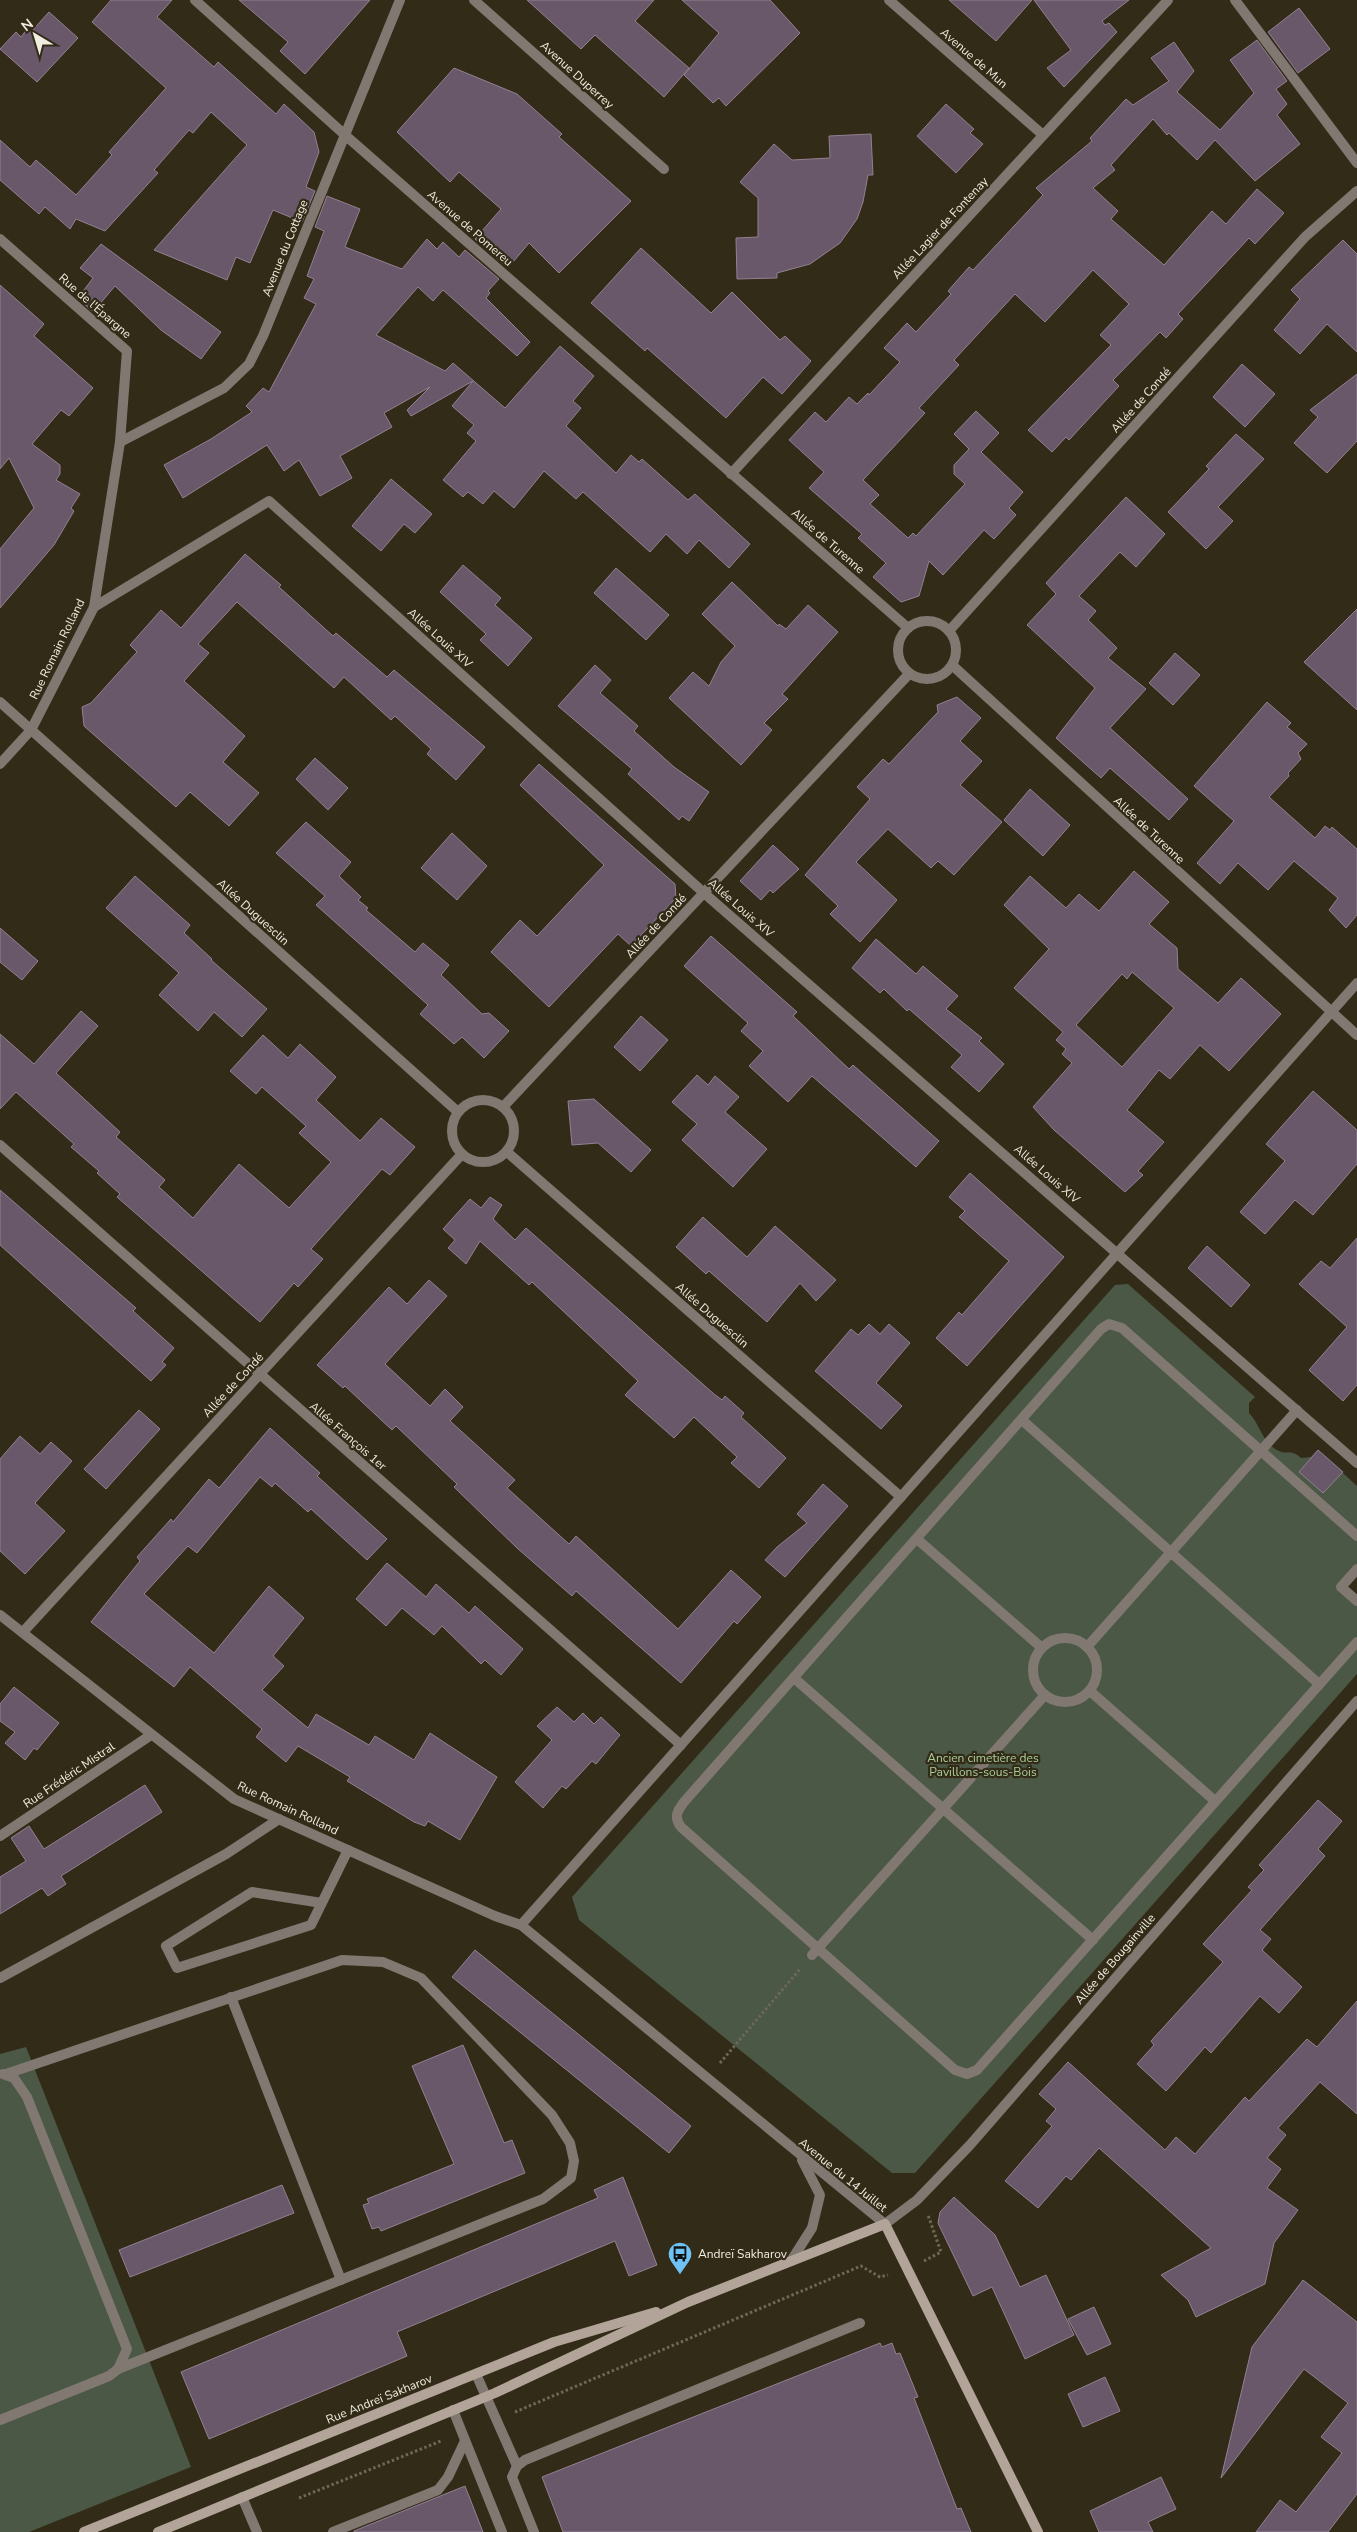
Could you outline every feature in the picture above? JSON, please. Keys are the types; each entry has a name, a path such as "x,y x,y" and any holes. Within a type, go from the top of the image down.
{"street":[{"name":"Avenue de Pomereu","path":"195,0 345,135 731,474"},
{"name":"Avenue du Cottage","path":"120,442 224,388 249,364 264,336 400,0"},
{"name":"Avenue Duperrey","path":"474,0 664,168"},
{"name":"Avenue de Mun","path":"889,0 1043,135"},
{"name":"Allée Lagier de Fontenay","path":"731,474 1168,0"},
{"path":"1235,0 1357,163"},
{"name":"Allée de Condé","path":"949,631 1305,237 1357,192"},
{"name":"Rue de l'Épargne","path":"0,239 127,351 120,442"},
{"name":"Rue Romain Rolland","path":"0,764 31,730 94,607 120,442"},
{"name":"Allée de Turenne","path":"731,474 908,628"},
{"name":"Allée Louis XIV","path":"94,607 269,501 704,893 1118,1252 1357,1463"},
{"path":"933,622 949,631 956,648 952,665 945,673 928,680 909,674 899,660 897,651 898,642 908,628 916,623 933,622"},
{"name":"Allée de Turenne","path":"952,665 1357,1036"},
{"name":"Allée de Condé","path":"502,1107 909,674"},
{"name":"Allée Duguesclin","path":"0,702 458,1112"},
{"path":"521,1925 1357,983"},
{"path":"484,1100 502,1107 513,1124 514,1134 507,1152 490,1162 480,1162 462,1154 456,1148 452,1130 458,1112 465,1106 484,1100"},
{"name":"Allée François 1er","path":"0,1145 680,1745"},
{"name":"Allée Duguesclin","path":"507,1152 900,1497"},
{"name":"Allée de Condé","path":"23,1632 462,1154"},
{"path":"1357,1536 1122,1328 1113,1323 1102,1329 684,1802 677,1812 676,1818 681,1827 815,1952 955,2070 967,2074 977,2070 1357,1642"},
{"path":"1087,1646 1297,1410"},
{"path":"1022,1420 1320,1684"},
{"path":"917,1539 1042,1648"},
{"path":"1357,1569 1341,1587 1357,1601"},
{"name":"Rue Romain Rolland","path":"0,1615 234,1799 495,1916 521,1925"},
{"path":"1069,1638 1087,1646 1097,1663 1095,1683 1090,1691 1073,1702 1053,1700 1045,1695 1038,1687 1034,1672 1036,1657 1042,1648 1050,1642 1069,1638"},
{"path":"794,1678 1093,1940"},
{"path":"1090,1691 1215,1802"},
{"path":"815,1952 1045,1695"},
{"name":"Allée de Bougainville","path":"885,2224 917,2200 970,2145 1357,1701"},
{"name":"Rue Frédéric Mistral","path":"0,1836 151,1735"},
{"path":"0,1978 226,1854 279,1819"},
{"path":"322,1902 252,1892 166,1946 177,1968 311,1925 348,1850"},
{"name":"Avenue du 14 Juillet","path":"521,1925 885,2224 1038,2532"},
{"path":"0,2420 109,2376 118,2369 543,2199 571,2178 574,2161 570,2143 552,2115 421,1978 383,1962 342,1960 3,2074"},
{"path":"231,1997 341,2280"},
{"path":"3,2074 14,2078 27,2097 124,2340 127,2349 118,2369"},
{"path":"791,2261 812,2228 820,2196 800,2156"},
{"name":"Rue Andreï Sakharov","path":"158,2532 487,2397 688,2302 885,2224"},
{"name":"Rue Andreï Sakharov","path":"84,2532 554,2342 688,2302"},
{"path":"534,2532 512,2477 516,2466 537,2455 860,2323"},
{"path":"476,2374 516,2466"},
{"path":"453,2410 502,2532"},
{"path":"333,2532 438,2490 448,2477 464,2437"},
{"path":"242,2497 256,2532"}],"path":[{"path":"707,2079 815,1952"},
{"path":"496,2419 861,2266"},
{"path":"295,2500 464,2437"}],"green space":[{"name":"Ancien cimetière des Pavillons-sous-Bois","path":"1128,1284 1255,1397 1249,1403 1249,1413 1273,1448 1295,1454 1301,1458 1311,1457 1318,1450 1357,1486 1357,1577 1348,1587 1357,1595 1357,1674 915,2173 892,2173 579,1920 572,1897 1115,1285"},
{"path":"26,2047 191,2467 29,2532 0,2532 0,2054"}],"building":[{"path":"111,0 172,0 157,17 214,67 218,62 276,114 284,104 314,132 319,152 306,187 315,191 302,222 273,210 250,263 236,257 227,280 154,250 247,145 211,112 193,133 189,130 154,170 158,173 105,231 76,219 70,229 45,207 39,214 0,180 0,140 30,167 36,160 76,195 112,155 109,152 166,88 92,22"},
{"path":"239,0 370,0 305,74 280,51 288,42"},
{"path":"527,0 654,0 635,21 689,68 664,97 595,35 581,49"},
{"path":"682,0 770,0 800,33 726,106 719,98 713,103 684,75 719,33"},
{"path":"949,0 1032,0 996,41"},
{"path":"1034,0 1129,0 1102,21 1105,25 1109,23 1117,32 1064,87 1047,68 1071,50"},
{"path":"1299,8 1330,49 1298,73 1268,32"},
{"path":"49,12 78,38 37,82 0,49 16,32 21,37 27,29 31,32"},
{"path":"1257,40 1287,81 1276,89 1287,104 1277,115 1300,144 1255,181 1215,140 1197,160 1169,133 1167,135 1153,119 1111,165 1115,170 1093,188 1118,211 1111,219 1164,265 1212,211 1226,224 1257,189 1284,213 1255,244 1249,238 1178,314 1183,319 1166,338 1160,332 1113,380 1119,386 1069,440 1066,437 1052,452 1028,430 1111,345 1100,335 1129,304 1093,270 1045,322 1015,294 954,360 959,365 919,408 925,413 863,480 879,495 870,504 908,538 913,533 916,536 965,484 954,474 954,465 969,449 954,434 976,411 999,433 981,452 1023,492 1009,508 1016,515 994,539 984,530 943,575 929,561 919,596 901,602 873,577 886,563 858,538 862,534 809,488 824,472 789,440 815,412 826,422 849,397 857,404 868,393 869,395 900,362 884,348 907,323 916,332 951,294 948,291 969,267 973,270 1043,195 1036,188 1092,141 1090,138 1126,99 1133,105 1169,81 1151,58 1174,42 1194,71 1177,92 1220,130 1254,93 1230,60"},
{"path":"454,68 517,94 562,134 559,137 631,201 559,273 529,243 508,268 475,239 501,209 459,172 450,182 397,132"},
{"path":"946,104 974,129 970,133 983,144 956,173 917,136"},
{"path":"871,134 873,175 868,175 863,202 857,219 840,243 810,264 777,273 777,278 737,279 736,238 758,237 758,198 740,182 774,144 792,160 830,158 829,136"},
{"path":"327,196 360,209 345,247 402,269 427,239 437,249 443,242 459,257 465,250 499,279 488,291 490,293 486,298 530,342 517,356 443,290 433,301 418,287 376,335 445,371 453,363 505,408 560,346 594,376 573,401 581,408 566,426 616,473 631,455 639,462 642,459 688,500 695,494 750,544 729,568 699,540 687,554 666,534 650,552 583,492 576,499 544,471 514,508 494,491 483,504 468,492 463,497 443,480 476,441 467,433 474,425 452,406 473,381 411,416 407,410 430,387 384,413 392,427 340,456 352,478 320,496 299,460 284,471 267,445 183,498 164,465 211,439 252,412 246,406 263,388 269,392 316,304 304,298 314,279 307,276 324,231 315,227"},
{"path":"1343,240 1357,254 1357,352 1327,324 1300,354 1274,330 1300,299 1291,290"},
{"path":"101,244 221,332 201,359 161,330 115,286 93,312 78,298 93,278 80,268"},
{"path":"641,248 711,313 732,292 780,340 785,336 811,361 782,394 763,377 726,418 647,348 645,351 591,303"},
{"path":"0,285 44,324 34,336 93,388 69,416 61,410 32,444 60,465 60,474 56,480 80,494 71,508 74,511 54,545 0,608 0,549 34,508 9,458 0,469"},
{"path":"1242,364 1275,394 1245,427 1213,397"},
{"path":"1357,374 1357,441 1327,473 1294,443 1318,417 1310,410"},
{"path":"1236,434 1264,459 1218,507 1233,521 1206,549 1168,512 1209,469 1206,466"},
{"path":"391,479 432,514 415,533 404,524 381,551 352,526"},
{"path":"1126,497 1165,534 1136,567 1120,552 1079,596 1096,611 1088,620 1117,648 1108,658 1146,689 1110,728 1188,799 1169,820 1110,768 1101,778 1056,738 1095,688 1027,625 1056,594 1046,583"},
{"path":"245,554 281,585 279,587 333,636 336,633 387,677 394,670 485,747 456,780 427,754 431,749 395,716 391,720 344,677 334,688 237,602 198,644 209,653 184,681 245,736 223,762 259,793 229,826 190,792 176,807 84,726 82,707 91,703 137,652 130,645 161,610 181,628"},
{"path":"463,565 501,598 495,605 532,638 508,666 480,640 486,634 440,592"},
{"path":"616,568 669,615 646,640 594,593"},
{"path":"732,582 778,626 779,624 786,629 808,605 838,632 782,694 788,699 764,723 772,730 741,765 669,698 693,672 709,686 721,662 735,646 702,614"},
{"path":"1357,609 1357,710 1304,662"},
{"path":"1175,653 1200,675 1173,705 1149,683"},
{"path":"595,665 611,680 600,693 638,726 634,731 674,767 709,792 689,821 682,816 679,820 628,774 632,769 558,706"},
{"path":"957,697 981,718 960,741 982,761 960,785 1002,822 954,875 938,861 931,868 888,829 856,862 897,900 860,942 830,914 838,906 805,875 870,799 857,787 883,759 889,764 938,712 937,705"},
{"path":"1267,702 1291,723 1287,727 1307,744 1298,753 1301,759 1288,773 1289,776 1269,797 1315,838 1325,826 1330,830 1332,827 1357,849 1357,915 1346,928 1329,910 1338,898 1294,861 1268,890 1238,863 1220,884 1197,863 1234,821 1194,786"},
{"path":"315,758 348,788 328,810 296,779"},
{"path":"539,764 675,884 676,898 631,946 618,934 549,1007 491,952 520,920 537,936 604,865 520,785"},
{"path":"1030,789 1070,825 1043,856 1004,820"},
{"path":"306,822 351,862 339,876 361,897 358,900 368,908 366,910 415,952 423,943 449,965 441,975 482,1014 489,1013 509,1031 484,1058 462,1037 454,1044 420,1014 428,1005 316,905 325,896 276,853"},
{"path":"452,833 487,866 457,900 421,868"},
{"path":"773,845 799,869 773,893 770,890 761,900 740,881"},
{"path":"1134,871 1169,902 1149,924 1177,948 1178,969 1218,1003 1241,978 1281,1014 1229,1071 1200,1045 1170,1079 1159,1070 1127,1110 1164,1142 1138,1171 1143,1175 1125,1192 1054,1130 1033,1107 1072,1063 1062,1054 1066,1049 1056,1040 1063,1032 1014,988 1049,949 1004,905 1030,876 1066,908 1079,894 1099,911","holes":["1132,972 1174,1008 1122,1067 1076,1025 1122,974 1127,979"]},
{"path":"135,876 190,925 184,933 211,960 267,1009 242,1037 214,1012 198,1031 159,995 179,973 106,908"},
{"path":"0,928 38,961 22,980 0,962"},
{"path":"711,936 797,1012 793,1016 849,1069 853,1065 939,1141 916,1167 812,1076 788,1102 749,1066 763,1051 741,1031 748,1023 684,966"},
{"path":"876,939 916,974 923,966 958,996 946,1009 982,1038 979,1041 1004,1064 979,1092 951,1067 962,1055 909,1009 907,1011 884,989 880,993 852,968"},
{"path":"81,1011 98,1026 56,1073 120,1132 116,1137 165,1180 159,1187 193,1218 239,1164 289,1208 331,1162 299,1133 306,1126 262,1087 256,1094 230,1071 263,1035 288,1058 300,1044 336,1077 316,1100 360,1141 381,1118 415,1147 390,1175 382,1169 311,1249 323,1259 298,1287 294,1283 260,1322 117,1197 120,1194 97,1173 99,1171 71,1147 74,1144 16,1092 0,1109 0,1034 34,1064"},
{"path":"641,1016 668,1040 640,1071 614,1047"},
{"path":"697,1075 708,1085 715,1076 739,1097 725,1112 767,1149 733,1187 682,1140 697,1124 672,1102"},
{"path":"1313,1091 1357,1130 1357,1164 1313,1215 1295,1200 1265,1234 1240,1212 1285,1161 1266,1144"},
{"path":"594,1099 651,1150 631,1172 598,1143 572,1145 568,1101"},
{"path":"970,1173 1064,1257 967,1366 936,1338 959,1312 962,1315 1009,1261 959,1217 965,1211 949,1197"},
{"path":"0,1190 136,1308 133,1311 174,1348 162,1362 166,1365 151,1381 0,1245"},
{"path":"490,1197 502,1205 493,1219 515,1240 526,1228 714,1394 722,1400 725,1396 744,1413 741,1417 786,1458 759,1488 731,1463 737,1457 694,1417 674,1438 625,1395 638,1381 532,1282 529,1285 480,1241 466,1264 448,1248 455,1240 443,1229 470,1199 481,1208"},
{"path":"703,1217 747,1257 775,1226 836,1280 816,1301 800,1283 767,1322 709,1271 706,1274 676,1247"},
{"path":"1357,1238 1357,1385 1343,1401 1309,1370 1347,1327 1299,1284 1321,1261 1330,1268"},
{"path":"1207,1246 1250,1285 1231,1307 1188,1268"},
{"path":"429,1280 447,1296 385,1364 430,1406 445,1389 463,1407 450,1421 515,1480 507,1488 569,1544 576,1536 678,1629 731,1570 761,1597 737,1624 734,1621 681,1683 576,1591 572,1596 517,1548 454,1487 457,1484 396,1426 392,1430 345,1386 343,1388 317,1365 389,1287 407,1304"},
{"path":"869,1324 880,1334 889,1324 910,1343 876,1383 902,1406 881,1429 815,1371 851,1329 858,1335"},
{"path":"139,1410 160,1429 106,1489 84,1469"},
{"path":"270,1428 320,1473 317,1476 387,1539 367,1560 311,1509 308,1512 275,1483 272,1487 260,1477 197,1553 188,1546 144,1594 214,1653 269,1586 304,1618 273,1656 284,1666 262,1690 308,1728 316,1714 369,1745 375,1736 414,1760 430,1733 497,1777 460,1840 428,1821 425,1826 414,1822 347,1781 350,1777 298,1746 286,1762 256,1737 262,1729 190,1667 174,1687 91,1622 140,1561 137,1557 171,1519 173,1522 209,1479 219,1488"},
{"path":"20,1436 40,1454 51,1442 72,1461 35,1503 65,1531 25,1574 0,1551 0,1459"},
{"path":"1318,1450 1343,1472 1323,1493 1299,1472"},
{"path":"823,1484 848,1506 785,1577 765,1560 777,1547 807,1523 797,1514"},
{"path":"387,1563 426,1597 436,1584 469,1613 475,1606 523,1649 501,1675 485,1660 481,1664 442,1626 434,1635 402,1608 386,1626 356,1599"},
{"path":"14,1687 59,1723 37,1750 34,1748 25,1760 5,1743 15,1732 0,1721 0,1704"},
{"path":"557,1707 574,1722 583,1713 594,1724 601,1717 620,1735 596,1764 592,1761 566,1789 562,1786 543,1808 515,1782 552,1740 537,1726"},
{"path":"145,1785 162,1812 61,1876 66,1884 48,1896 42,1888 0,1914 0,1877 26,1861 11,1838 29,1826 44,1849"},
{"path":"1318,1800 1342,1821 1318,1849 1325,1856 1260,1930 1271,1939 1262,1950 1302,1987 1279,2013 1260,1996 1211,2053 1205,2047 1166,2091 1137,2064 1154,2045 1151,2041 1223,1962 1203,1944 1252,1890 1248,1887 1264,1870 1259,1865"},
{"path":"475,1950 691,2126 669,2153 452,1977"},
{"path":"1357,2001 1357,2114 1320,2082 1278,2128 1286,2135 1267,2158 1281,2169 1267,2188 1298,2210 1274,2243 1265,2284 1196,2317 1188,2300 1161,2275 1211,2248 1099,2148 1071,2180 1066,2176 1038,2208 1005,2181 1052,2126 1046,2121 1056,2109 1039,2094 1068,2062 1165,2150 1176,2137 1195,2154 1245,2097 1249,2101 1307,2039 1317,2047"},
{"path":"463,2045 504,2143 512,2140 525,2173 381,2231 379,2227 372,2229 363,2205 369,2203 367,2199 454,2164 412,2066"},
{"path":"623,2177 657,2265 629,2276 615,2241 397,2332 407,2356 209,2439 181,2372 598,2198 594,2190"},
{"path":"282,2185 294,2213 130,2277 119,2250"},
{"path":"954,2197 995,2235 1020,2287 1046,2275 1074,2335 1025,2359 992,2287 973,2296 938,2223 940,2212"},
{"path":"1303,2280 1357,2322 1357,2494 1328,2532 1256,2532 1280,2500 1296,2512 1342,2453 1321,2437 1348,2403 1304,2369 1221,2478 1252,2347"},
{"path":"1094,2307 1111,2344 1087,2355 1068,2319"},
{"path":"880,2343 882,2347 892,2343 896,2354 900,2353 918,2397 914,2398 957,2509 961,2508 971,2532 563,2532 542,2477"},
{"path":"1105,2377 1120,2411 1083,2427 1068,2394"},
{"path":"1161,2477 1176,2509 1148,2522 1153,2532 1099,2532 1090,2511"},
{"path":"465,2486 483,2532 354,2532 354,2531"}],"place":[{"name":"Andreï Sakharov","path":"680,2275"}]}
